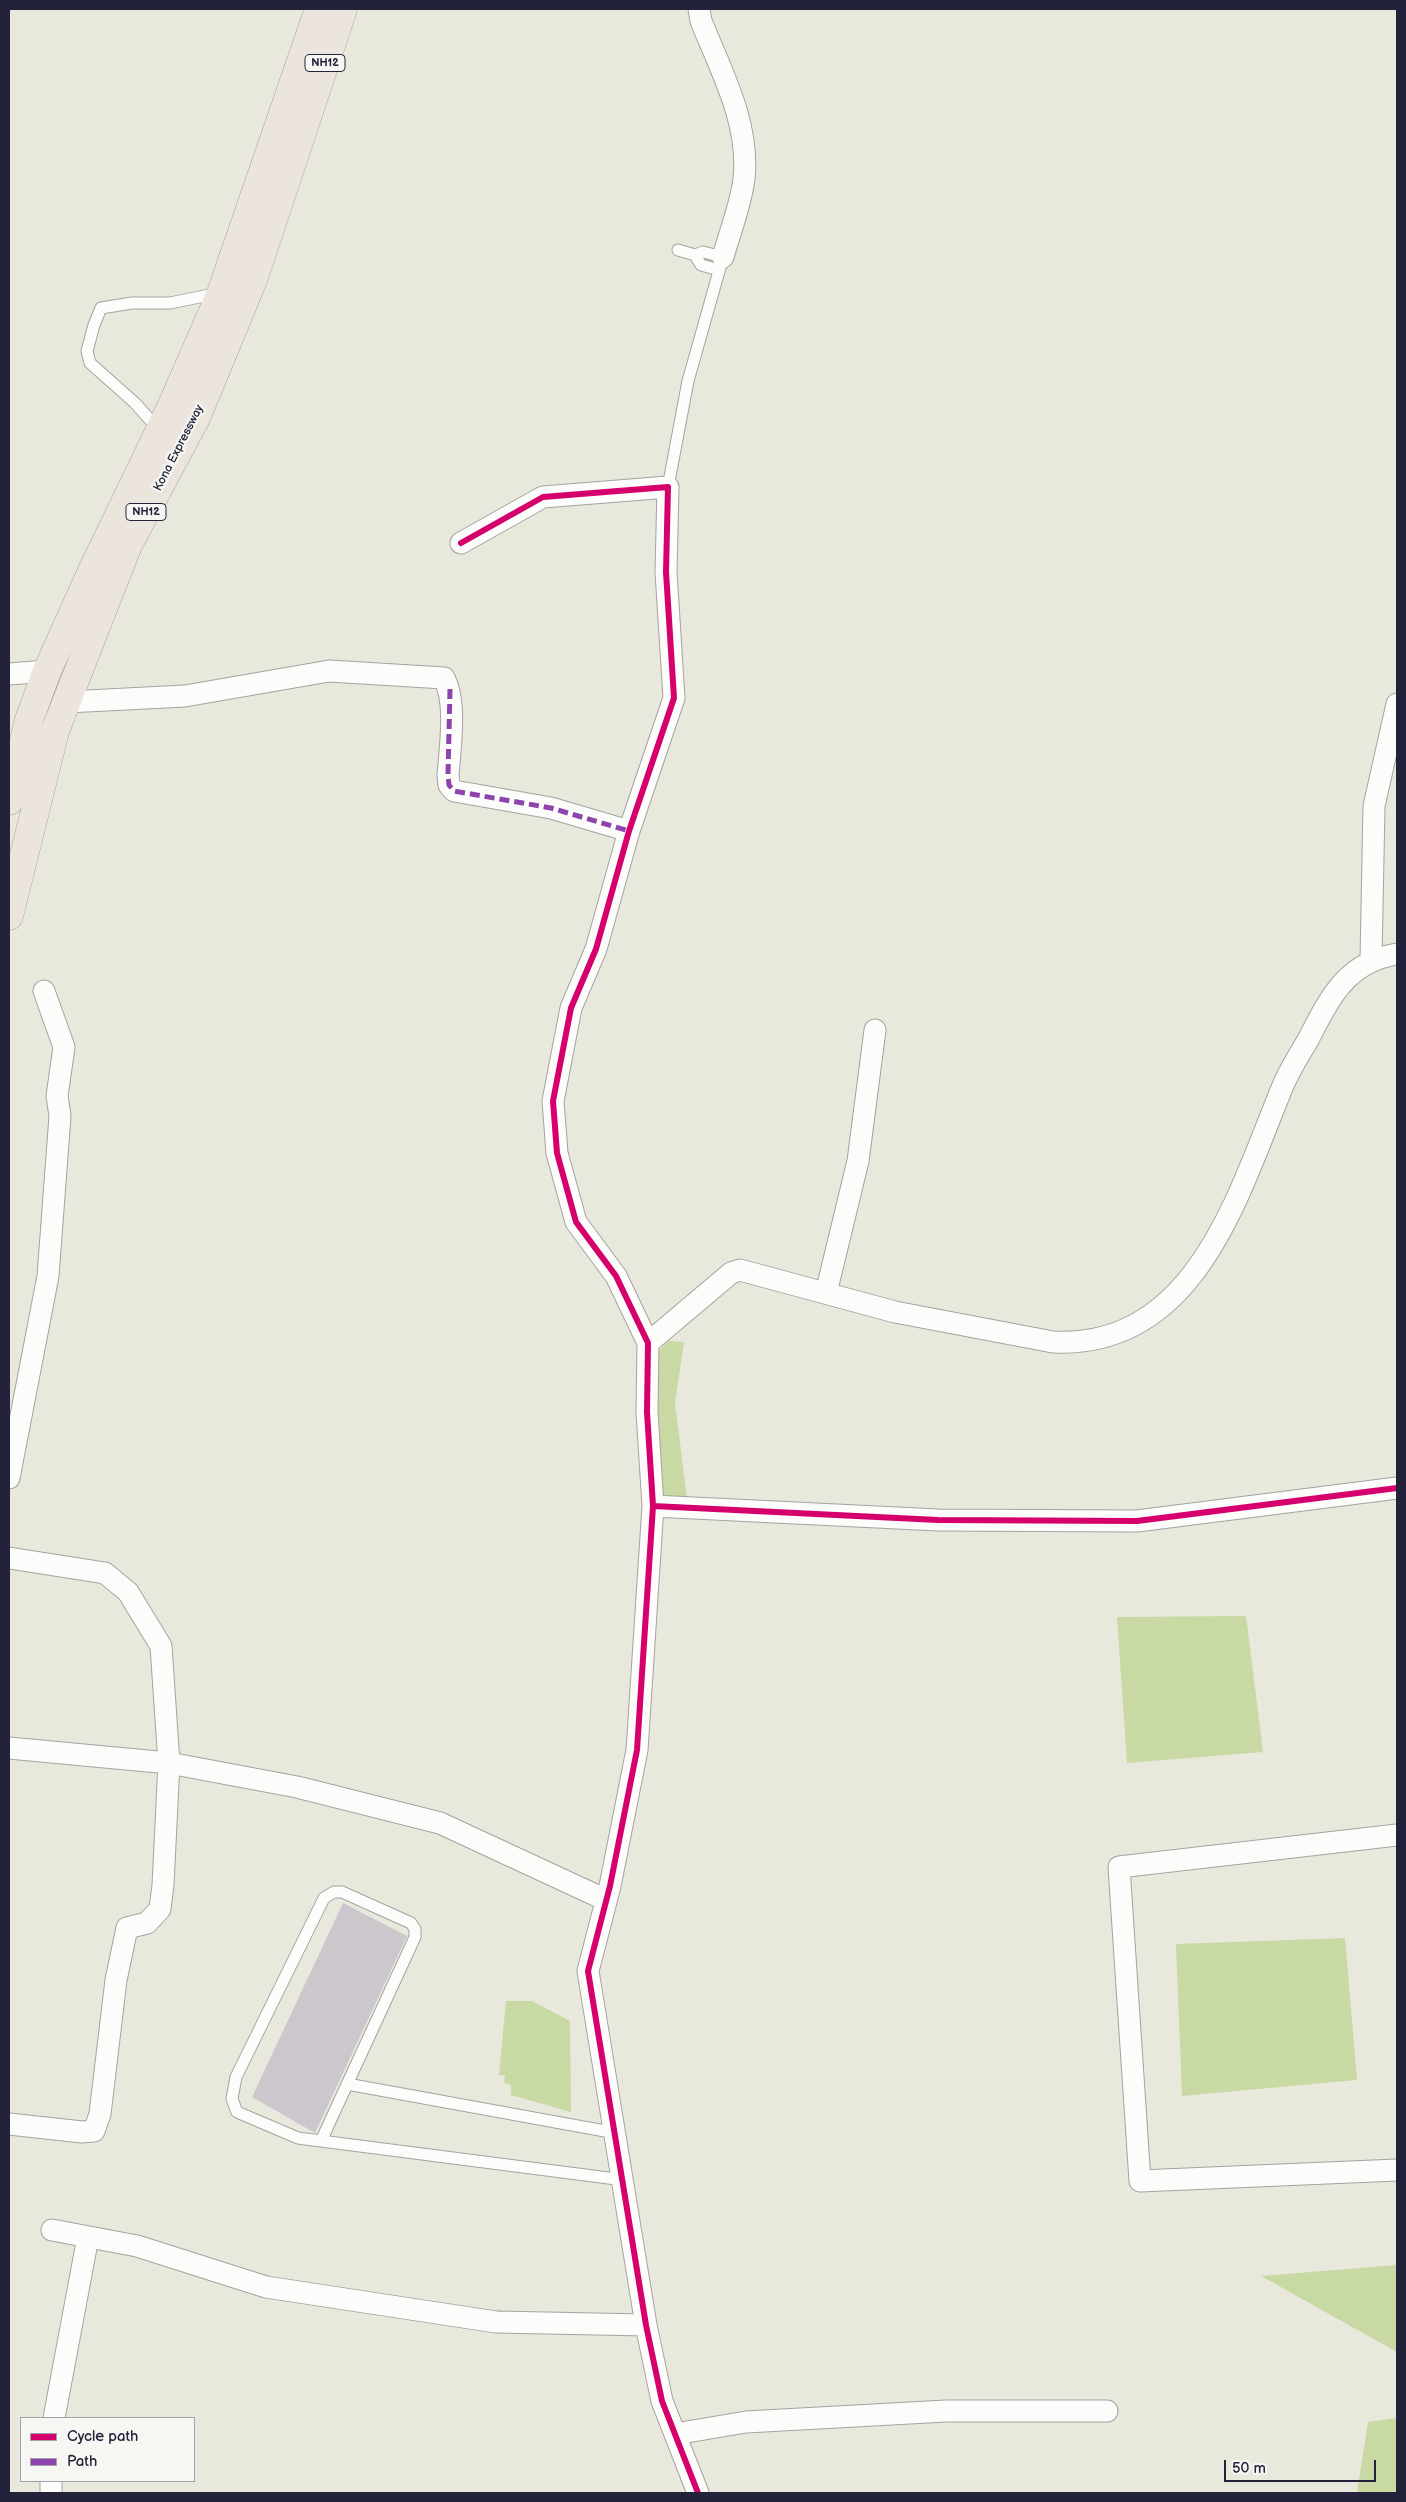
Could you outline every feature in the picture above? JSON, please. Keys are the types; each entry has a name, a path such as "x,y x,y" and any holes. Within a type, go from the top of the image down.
{"highway":[{"name":"Kona Expressway","path":"9,801 21,732 92,572 160,432 221,293 319,9"},
{"name":"Kona Expressway","path":"9,916 55,731 128,545 196,418 253,280 344,9"},
{"path":"172,405 196,418"},
{"path":"21,732 55,731"}],"street":[{"path":"699,9 701,20 734,103 744,136 744,179 721,264"},
{"path":"461,543 543,496 668,487 666,572 674,698 630,832 596,949 571,1008 553,1101 557,1153 576,1222 616,1276 648,1343 647,1412 653,1506 637,1750 606,1900 588,1971 624,2180 646,2325 662,2401 698,2493"},
{"path":"9,674 47,671"},
{"path":"67,702 185,696 329,671 444,678 450,689 448,776 449,785 454,792 551,808 594,819 630,832"},
{"path":"1371,960 1374,806 1397,704"},
{"path":"648,1343 731,1273 740,1270 895,1312 1053,1342 1079,1343 1133,1325 1165,1306 1216,1242 1242,1186 1283,1085 1319,1019 1345,978 1371,960 1397,954"},
{"path":"9,1478 14,1423 48,1276 60,1116 57,1096 64,1047 44,991"},
{"path":"826,1293 858,1161 874,1030"},
{"path":"653,1506 938,1520 1137,1521 1397,1488"},
{"path":"9,1558 105,1573 128,1592 161,1646 169,1763 168,1820 160,1909 147,1923 127,1928 116,1980 100,2114 94,2131 82,2132 9,2124"},
{"path":"9,1748 169,1763 297,1787 440,1823 606,1900"},
{"path":"1397,1835 1119,1867 1140,2181 1397,2170"},
{"path":"52,2230 137,2246 266,2287 496,2322 646,2325"},
{"path":"54,2417 88,2237"},
{"path":"675,2434 746,2422 946,2411 1107,2411"}],"lane":[{"path":"668,487 688,382 721,264 703,252 695,255 678,250"},
{"path":"160,432 135,403 90,363 87,351 101,308 132,303 170,304 221,293"},
{"path":"321,2141 415,1937 415,1929 411,1923 342,1892 334,1892 324,1898 236,2077 232,2099 237,2112 298,2138 321,2141 624,2180"},
{"path":"348,2084 616,2133"}],"green space":[{"path":"669,1341 684,1342 675,1403 687,1499 655,1504 650,1359"},
{"path":"1246,1616 1263,1752 1127,1763 1117,1617"},
{"path":"1345,1938 1357,2080 1182,2096 1176,1944"},
{"path":"506,2001 532,2001 570,2021 571,2112 511,2095 511,2085 504,2083 505,2075 499,2075"},
{"path":"1397,2265 1397,2352 1261,2276"},
{"path":"1397,2418 1397,2493 1357,2493 1368,2422"}],"building":[{"path":"343,1903 407,1936 315,2133 252,2097"}],"marked path":[{"path":"450,689 448,775 449,785 454,791 551,808 629,831"}],"cycle path":[{"path":"461,543 543,497 668,487 666,572 674,698 629,831 596,949 571,1008 553,1101 557,1153 576,1222 616,1276 648,1343 647,1412 653,1506 938,1520 1137,1521 1397,1488"},
{"path":"653,1506 637,1750 610,1886 588,1971 646,2325 662,2401 698,2493"}]}
